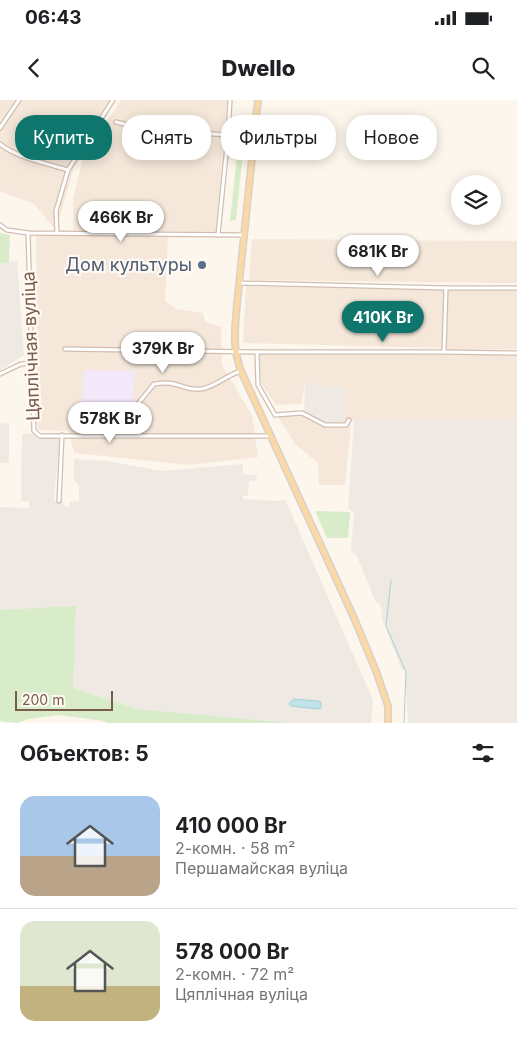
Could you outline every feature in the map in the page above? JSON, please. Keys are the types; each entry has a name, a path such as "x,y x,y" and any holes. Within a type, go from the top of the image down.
{"main road":[{"path":"258,100 234,337 235,351 241,371 354,618 376,671 388,706 388,723"}],"street":[{"path":"0,128 19,100"},
{"path":"57,233 56,211 68,170 113,100"},
{"path":"229,115 230,100"},
{"path":"116,122 147,129 221,134"},
{"path":"0,144 4,148 21,155 68,170"},
{"path":"218,235 226,160"},
{"path":"2,227 11,231 28,233 244,235"},
{"name":"Цяплічная вуліца","path":"28,233 34,431 40,436 271,436"},
{"path":"239,283 517,288"},
{"path":"444,352 446,288"},
{"path":"65,348 257,352 517,353"},
{"path":"257,352 258,385 275,415 302,414 325,425 346,425 349,420"},
{"path":"0,374 21,364 32,363"},
{"path":"140,435 136,405 154,384 167,383 192,390 200,389 212,386 241,371"},
{"path":"58,501 62,435"}],"shaded area":[{"path":"0,100 116,100 107,115 15,115 15,160 79,160 74,168 56,230 34,204 0,191"},
{"path":"121,100 227,100 226,115 221,115 222,160 216,232 73,231 73,199 82,160 112,160 111,115"},
{"path":"36,234 168,237 165,301 176,309 203,313 205,322 221,327 222,365 252,415 258,457 190,465 74,453 69,431 38,430"},
{"path":"252,239 517,241 517,283 249,280"},
{"path":"17,261 24,355 0,370 0,264"},
{"path":"246,286 444,290 443,348 243,343"},
{"path":"447,289 517,290 517,349 445,350"},
{"path":"259,353 517,355 517,420 344,421 344,388 305,383 301,404 276,405 261,383"},
{"path":"86,370 135,371 133,404 82,402 83,373"},
{"path":"305,383 345,388 344,421 340,423 322,423 304,413"},
{"path":"303,414 319,425 351,425 345,485 319,485 318,463 295,444 278,417"},
{"path":"354,420 517,420 517,723 408,723 405,670 402,670 381,616 383,614 379,603 376,603 356,554 354,554 351,548 354,512 348,509"},
{"path":"9,423 9,463 0,463 0,424"},
{"path":"60,433 54,501 62,501 65,507 69,506 70,502 79,501 79,485 74,481 74,459 106,461 162,471 243,464 243,474 257,475 256,481 249,480 248,496 243,496 243,499 278,501 285,499 373,700 371,723 288,723 153,711 137,709 73,688 0,610 0,507 29,508 29,501 21,501 22,434"}],"green space":[{"path":"237,160 242,160 236,220 230,221"},
{"path":"0,233 10,235 9,262 0,264"},
{"path":"315,511 350,512 348,538 327,538"},
{"path":"76,606 73,688 137,709 290,723 107,723 58,715 28,719 17,723 0,721 0,610"}],"water":[{"path":"294,699 321,702 321,708 291,706 289,704"}],"waterway":[{"path":"391,580 386,626 406,672 404,723"}],"place":[{"name":"Дом культуры","path":"202,265"}]}
